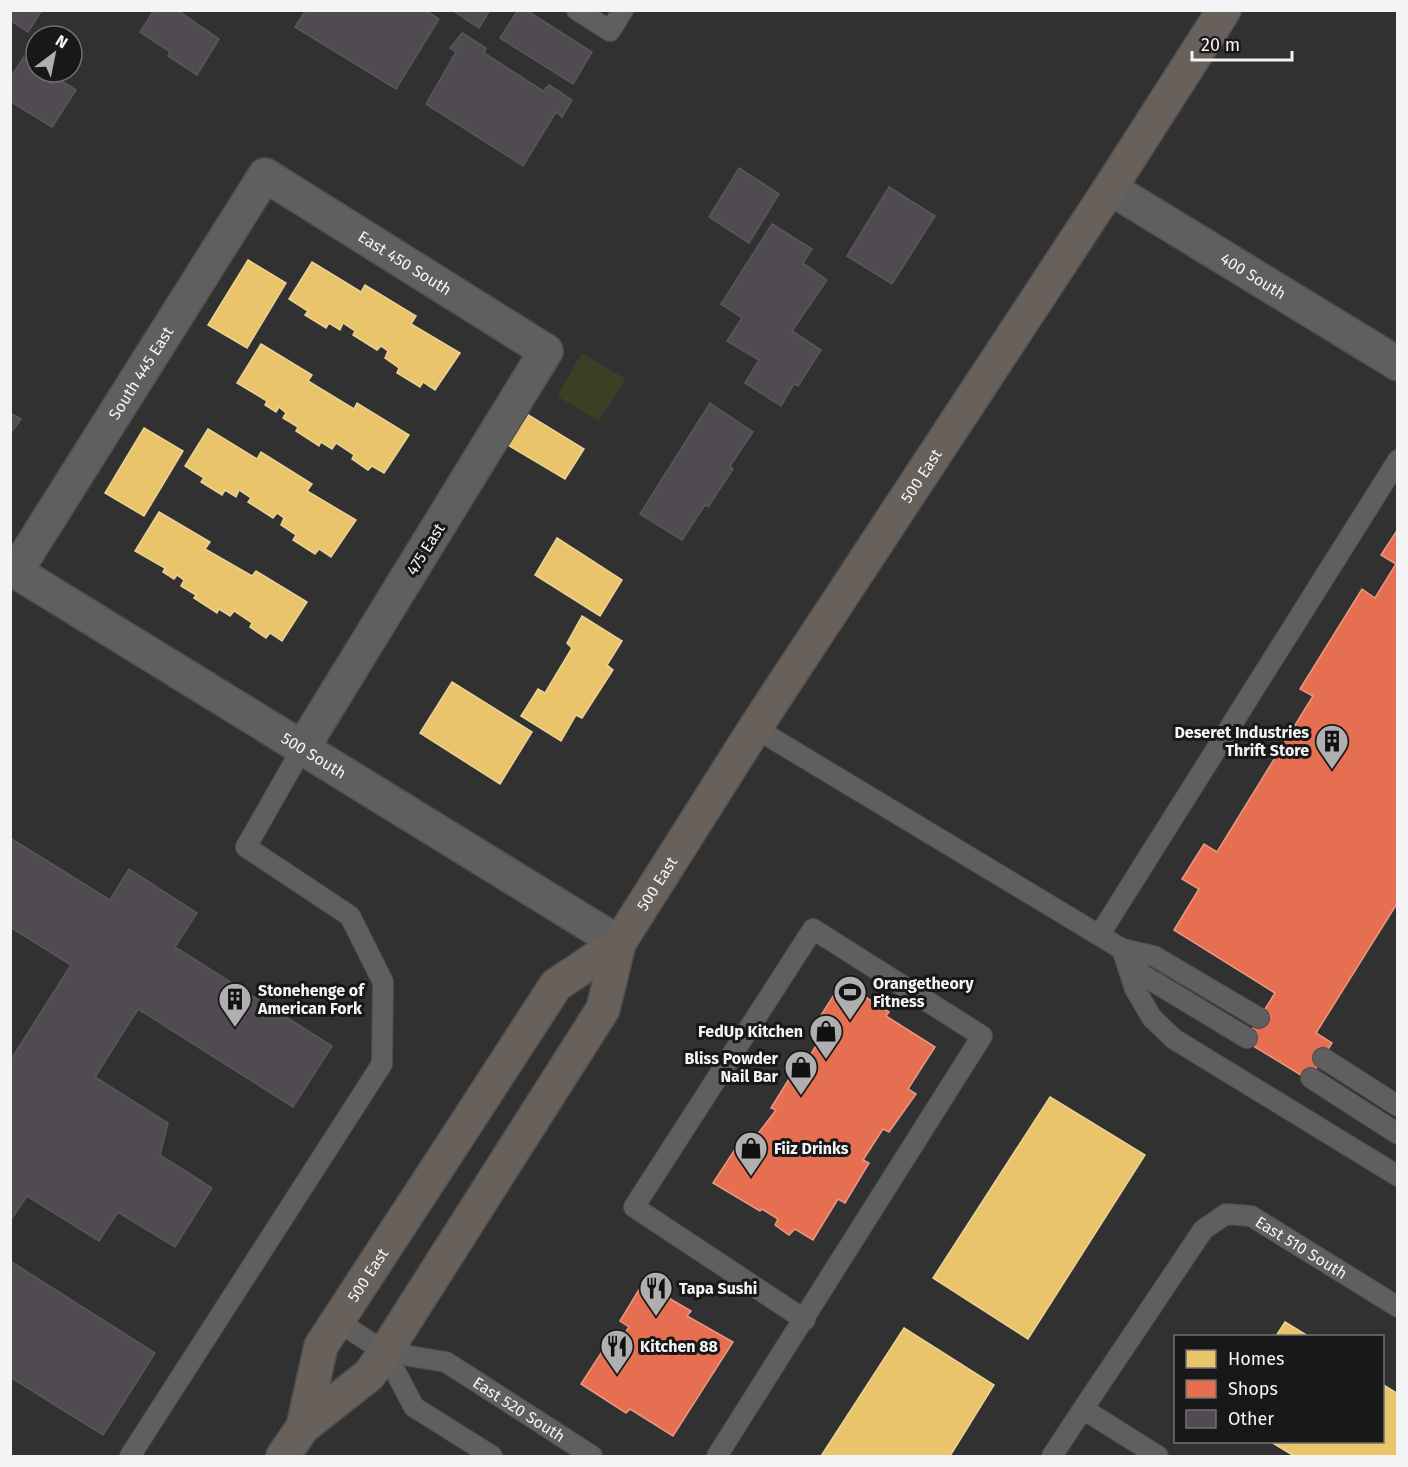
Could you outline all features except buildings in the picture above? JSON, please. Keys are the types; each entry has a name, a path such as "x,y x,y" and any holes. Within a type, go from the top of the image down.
{"main road":[{"name":"500 East","path":"283,1456 303,1427 369,1375 385,1352 603,1009 618,943 755,728 1110,188 1224,10"},
{"name":"500 East","path":"303,1427 321,1346 337,1321 556,985 618,943"}],"street":[{"name":"East 450 South","path":"265,175 546,351"},
{"name":"South 445 East","path":"12,572 265,175"},
{"name":"400 South","path":"1110,188 1398,364"},
{"name":"475 East","path":"303,747 546,351"},
{"name":"500 South","path":"12,572 303,747 618,943"}],"lane":[{"path":"577,10 610,31 622,10"},
{"path":"1100,934 1396,466"},
{"path":"755,728 1100,934 1122,949 1142,974 1247,1038"},
{"path":"130,1456 382,1064 383,982 350,916 246,847 303,747"},
{"path":"717,1456 805,1320 982,1036 813,929 634,1207 805,1320"},
{"path":"1122,949 1154,956 1259,1018"},
{"path":"1122,949 1135,989 1152,1018 1174,1039 1398,1176"},
{"path":"1323,1058 1398,1106"},
{"path":"1311,1078 1398,1134"},
{"name":"East 510 South","path":"1083,1409 1203,1230 1226,1214 1251,1216 1398,1307"},
{"path":"337,1321 385,1352 414,1407 492,1456"},
{"name":"East 520 South","path":"385,1352 446,1362 592,1456"},
{"path":"1052,1456 1083,1409 1158,1456"}],"green space":[{"path":"582,353 626,379 599,421 557,396"}],"place":[{"name":"Deseret Industries Thrift Store","path":"1332,770"},
{"name":"Orangetheory Fitness","path":"850,1021"},
{"name":"Stonehenge of American Fork","path":"235,1028"},
{"name":"FedUp Kitchen","path":"826,1060"},
{"name":"Bliss Powder Nail Bar","path":"801,1096"},
{"name":"Fiiz Drinks","path":"751,1177"},
{"name":"Tapa Sushi","path":"656,1317"},
{"name":"Kitchen 88","path":"617,1375"}]}
